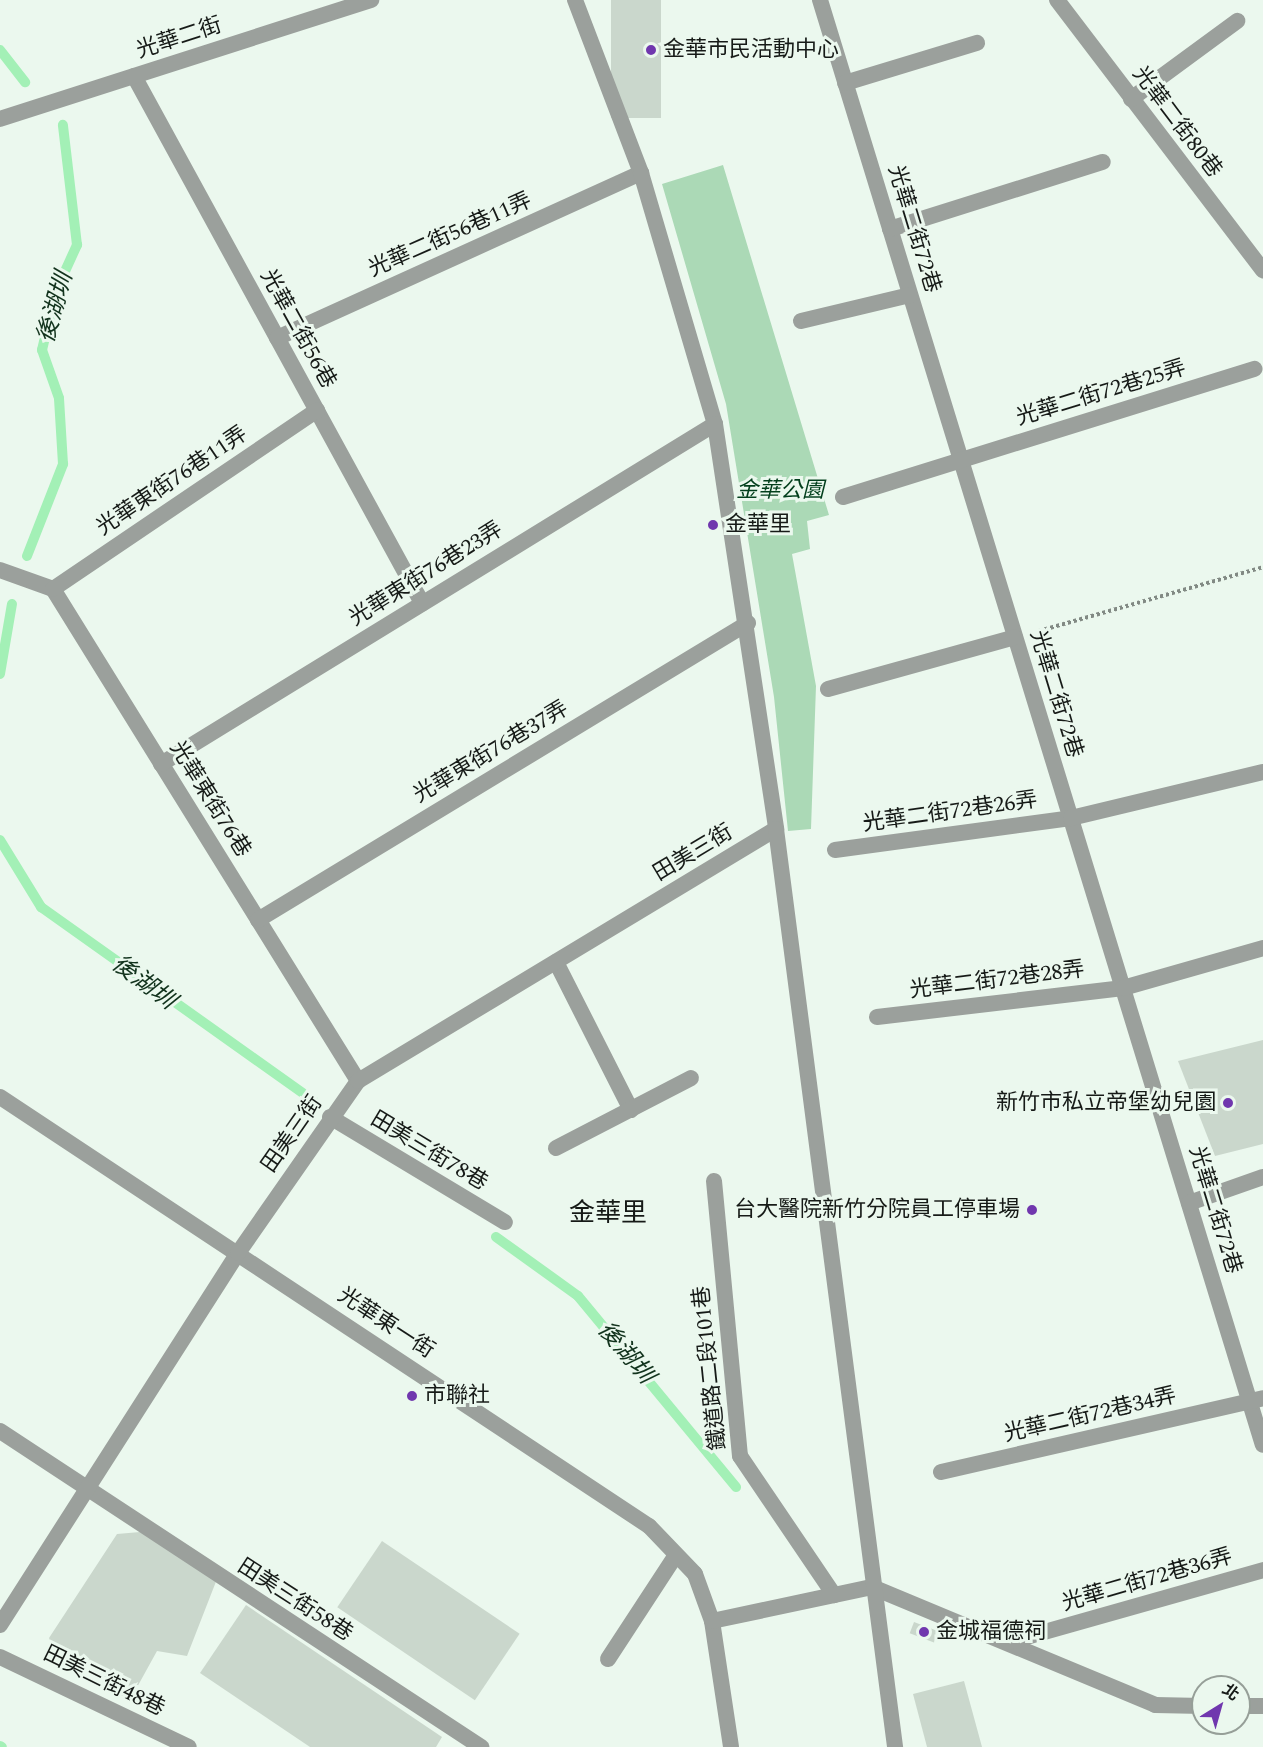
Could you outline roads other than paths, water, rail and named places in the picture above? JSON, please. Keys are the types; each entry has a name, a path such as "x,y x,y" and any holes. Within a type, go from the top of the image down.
{"street":[{"name":"光華二街","path":"0,119 371,0"},
{"path":"575,0 641,173 715,424 748,623 872,1587 895,1747"},
{"name":"光華二街72巷","path":"820,0 1189,1203 1256,1399 1263,1445"},
{"name":"光華二街80巷","path":"1057,0 1263,270"},
{"path":"1131,99 1237,21"},
{"path":"845,83 977,43"},
{"name":"光華二街56巷","path":"134,76 422,603"},
{"path":"890,229 1103,162"},
{"name":"光華二街56巷11弄","path":"277,338 641,173"},
{"path":"801,321 910,295"},
{"name":"光華二街72巷25弄","path":"843,497 1255,369"},
{"name":"光華東街76巷11弄","path":"53,589 317,410"},
{"name":"光華東街76巷23弄","path":"161,764 715,424"},
{"path":"0,570 53,589"},
{"name":"光華東街76巷","path":"53,589 358,1081"},
{"name":"光華東街76巷37弄","path":"258,920 748,623"},
{"path":"828,688 1015,637"},
{"name":"光華二街72巷26弄","path":"835,850 1071,818 1263,772"},
{"name":"田美三街","path":"0,1625 238,1253 358,1081 776,829"},
{"name":"光華二街72巷28弄","path":"877,1017 1123,988 1263,948"},
{"path":"556,962 631,1110"},
{"path":"556,1148 691,1078"},
{"name":"光華東一街","path":"0,1097 649,1526 695,1574 712,1621 731,1747"},
{"name":"田美三街78巷","path":"330,1118 505,1222"},
{"path":"1189,1203 1263,1177"},
{"name":"鐵道路二段101巷","path":"714,1181 740,1456 834,1595"},
{"name":"光華二街72巷34弄","path":"941,1472 1256,1399"},
{"name":"田美三街58巷","path":"0,1431 86,1491 481,1747"},
{"path":"608,1659 676,1555"},
{"name":"光華二街72巷36弄","path":"1009,1642 1263,1570"},
{"path":"712,1621 872,1587 1009,1642 1155,1705 1191,1706"},
{"name":"田美三街48巷","path":"0,1657 189,1747"}],"waterway":[{"name":"後湖圳","path":"0,50 25,82"},
{"name":"後湖圳","path":"27,556 63,464 59,398 42,350 56,291 77,245 63,125"},
{"name":"後湖圳","path":"0,674 12,604"},
{"name":"後湖圳","path":"0,840 41,907 313,1100"},
{"name":"後湖圳","path":"496,1237 578,1296 736,1487"}],"place":[{"name":"金華市民活動中心","path":"651,50"},
{"name":"金華里","path":"713,525"},
{"name":"新竹市私立帝堡幼兒園","path":"1228,1103"},
{"name":"台大醫院新竹分院員工停車場","path":"1032,1210"},
{"name":"市聯社","path":"412,1396"},
{"name":"金城福德祠","path":"924,1632"}],"district":[{"name":"金華里","path":"608,1214"}],"park label":[{"name":"金華公園","path":"780,491"}]}
